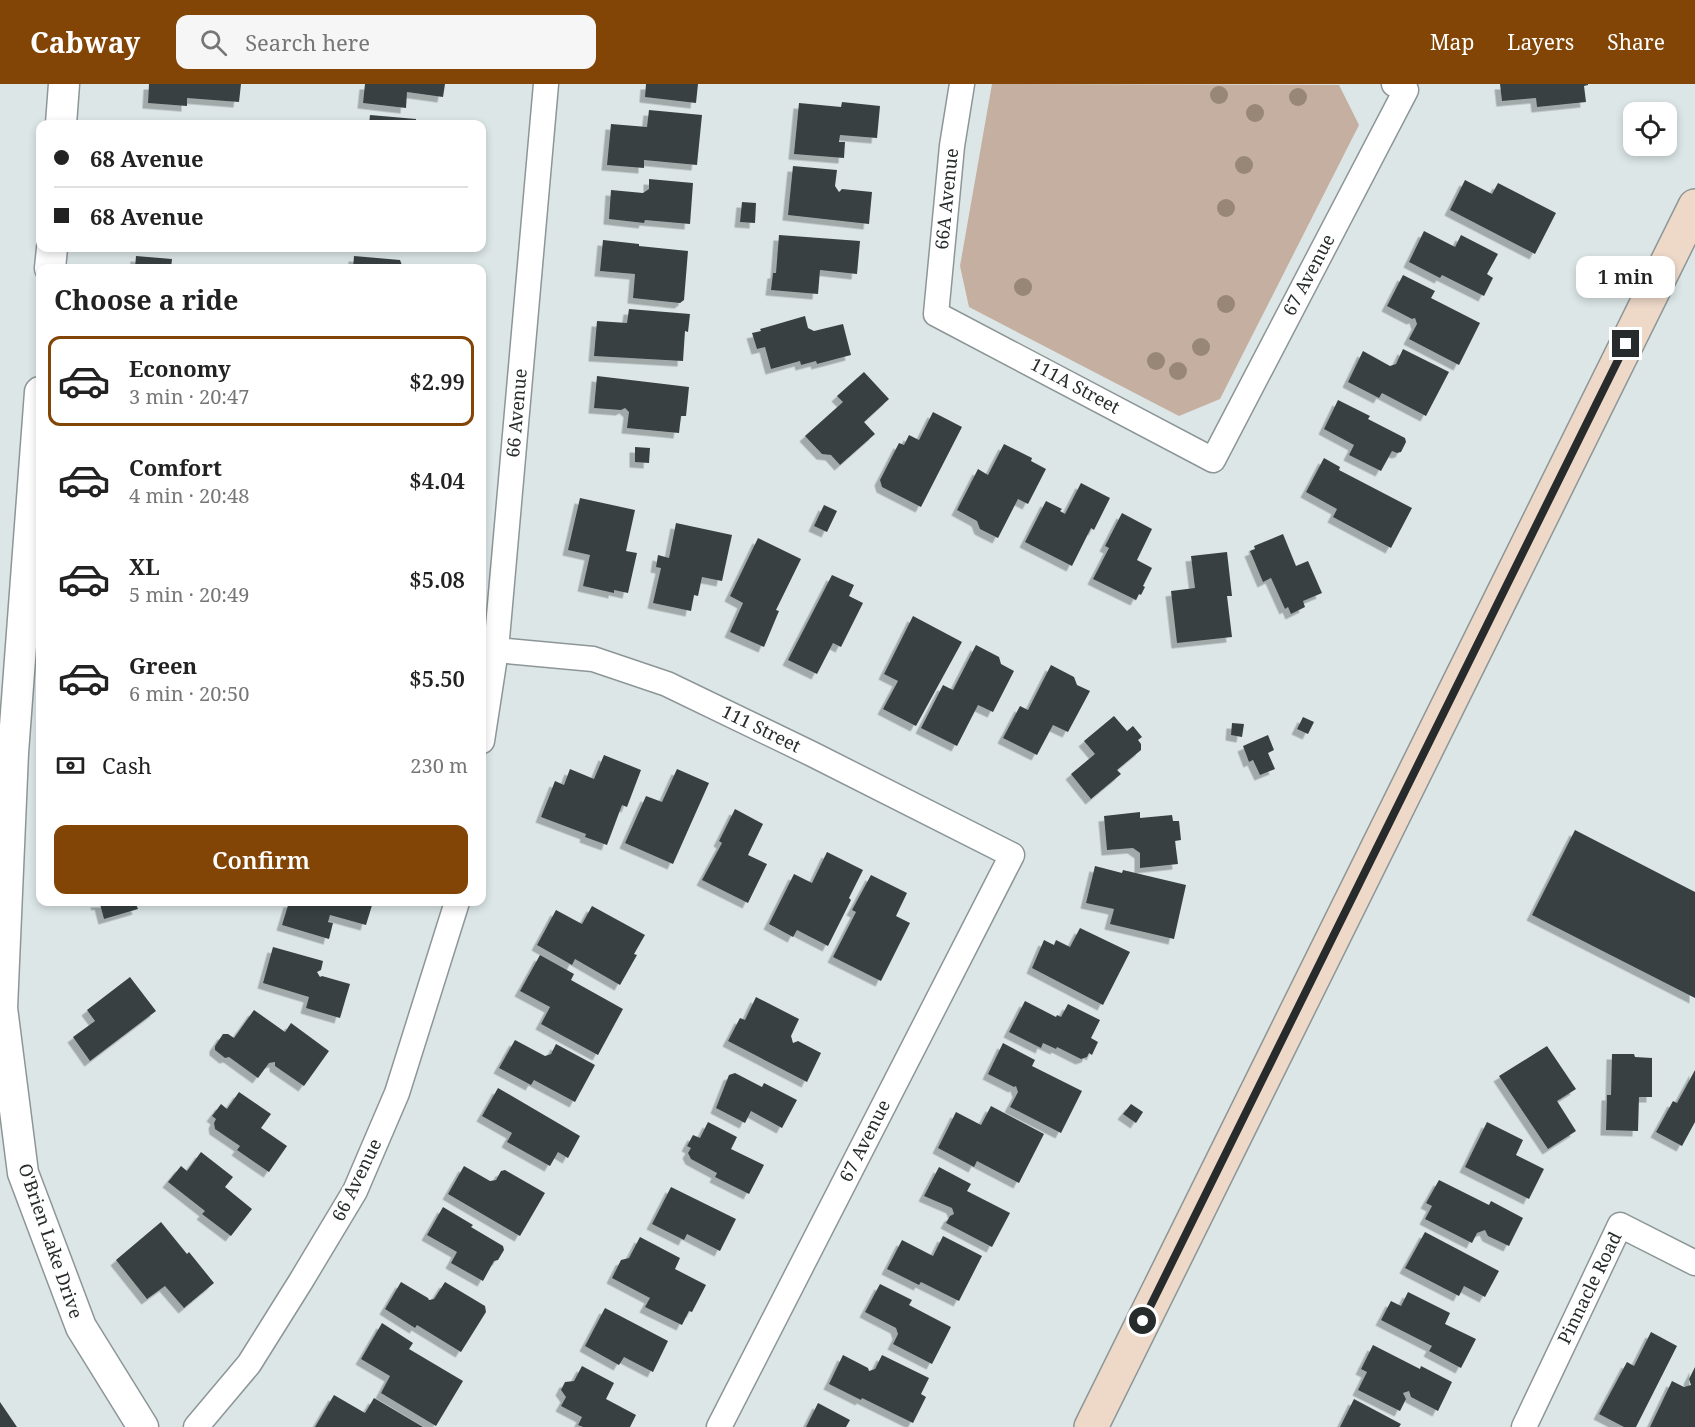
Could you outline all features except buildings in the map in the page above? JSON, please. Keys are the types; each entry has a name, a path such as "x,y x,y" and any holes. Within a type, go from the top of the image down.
{"main road":[{"path":"1091,1427 1695,206"}],"street":[{"path":"61,120 64,84"},
{"name":"66 Avenue","path":"486,715 496,650 546,84"},
{"name":"66A Avenue","path":"936,314 952,146 962,84"},
{"name":"67 Avenue","path":"1213,460 1400,87"},
{"name":"111A Street","path":"936,314 1213,460"},
{"name":"O'Brien Lake Drive","path":"36,434 6,752 2,1008 22,1173 81,1327 142,1427"},
{"name":"111 Street","path":"496,650 593,659 667,684 752,724 1012,855"},
{"name":"67 Avenue","path":"719,1427 1012,855"},
{"name":"66 Avenue","path":"196,1427 249,1364 355,1191 397,1093 456,906"},
{"name":"Pinnacle Road","path":"1524,1427 1620,1225 1695,1263"}],"shaded area":[{"path":"992,84 1339,85 1359,125 1220,399 1179,416 969,307 960,266"}],"route":[{"path":"1143,1321 1626,344"}]}
